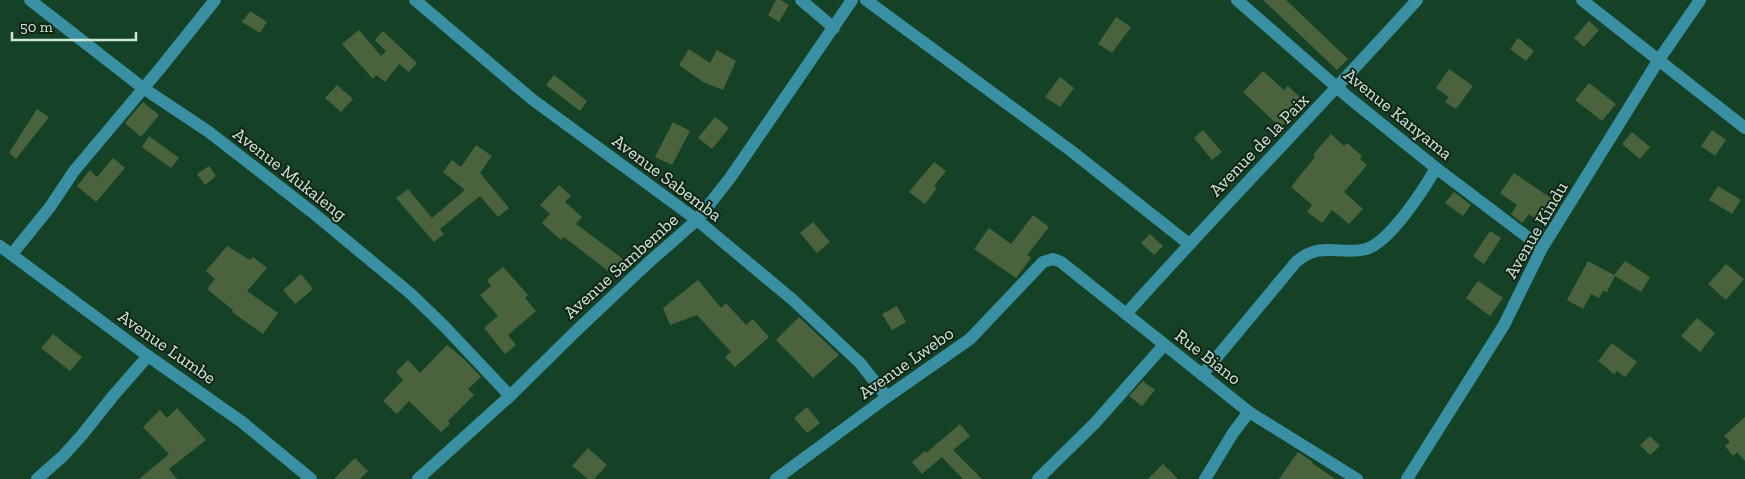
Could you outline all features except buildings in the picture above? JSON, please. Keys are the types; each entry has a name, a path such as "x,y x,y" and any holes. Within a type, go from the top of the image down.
{"street":[{"name":"Avenue Mukaleng","path":"30,0 143,88 209,132 312,212 404,288 445,327 510,396"},
{"path":"12,254 50,207 74,171 215,0"},
{"name":"Avenue Sabemba","path":"414,0 533,100 697,220 793,300 823,326 860,363 886,397"},
{"path":"801,0 834,28"},
{"name":"Avenue Sambembe","path":"418,479 510,396 598,310 697,220 730,178 852,0"},
{"path":"866,0 1093,168 1189,244"},
{"name":"Avenue Kanyama","path":"1237,0 1436,168 1542,248"},
{"name":"Avenue de la Paix","path":"1126,314 1417,0"},
{"path":"1582,0 1745,128"},
{"name":"Avenue Kindu","path":"1407,479 1504,325 1542,248 1658,61 1700,0"},
{"path":"1202,375 1296,262 1306,253 1332,249 1366,249 1379,243 1391,231 1424,188 1436,168"},
{"name":"Avenue Lumbe","path":"0,246 148,356 242,422 311,479"},
{"name":"Rue Biano","path":"1043,262 1054,259 1061,262 1249,412 1357,479"},
{"name":"Avenue Lwebo","path":"776,479 886,397 970,339 1043,262"},
{"path":"1038,479 1095,423 1164,345"},
{"path":"37,479 63,456 82,435 148,356"},
{"path":"1205,479 1233,433 1249,412"}]}
